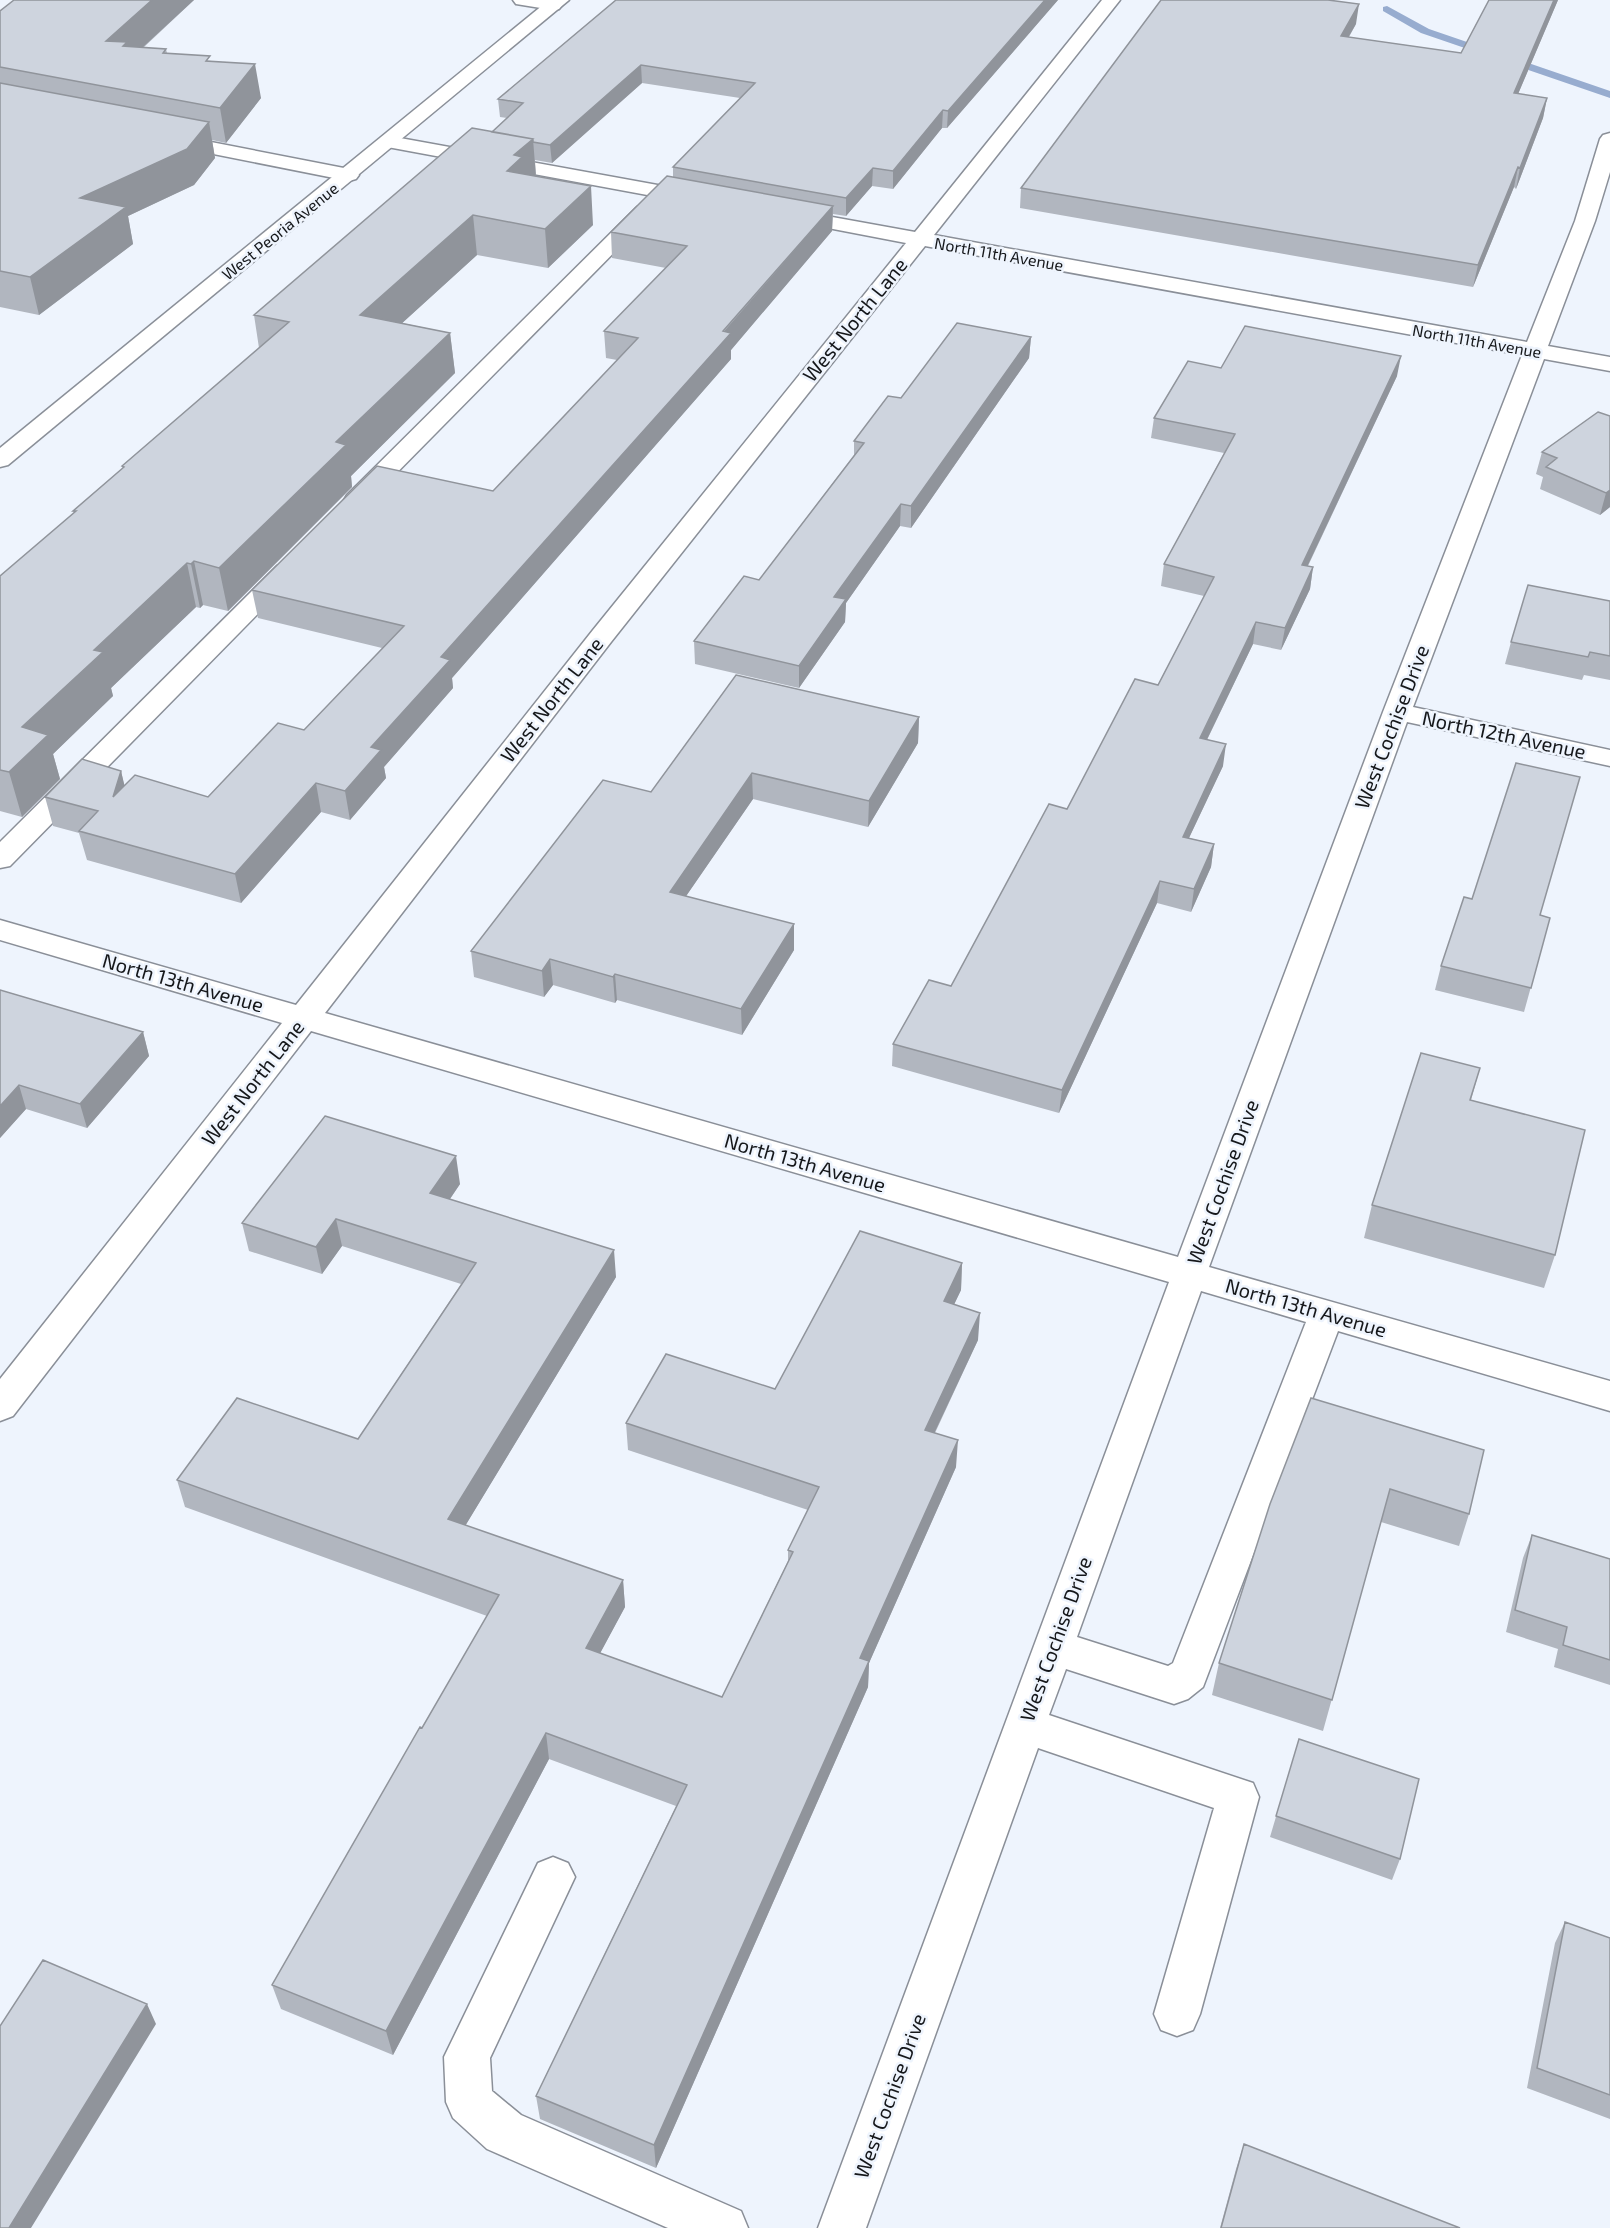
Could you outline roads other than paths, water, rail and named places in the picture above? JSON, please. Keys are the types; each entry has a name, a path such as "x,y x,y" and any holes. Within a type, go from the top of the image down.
{"street":[{"path":"522,0 556,3"},
{"name":"West North Lane","path":"0,1406 602,636 1111,0"},
{"name":"West Peoria Avenue","path":"0,460 556,3"},
{"path":"152,137 349,175"},
{"name":"West Cochise Drive","path":"842,2228 1189,1274 1398,712 1585,221 1610,139"},
{"path":"389,142 721,203"},
{"path":"344,513 662,192"},
{"name":"North 11th Avenue","path":"768,212 1610,364"},
{"path":"0,859 302,555"},
{"name":"North 12th Avenue","path":"1398,712 1610,758"},
{"name":"North 13th Avenue","path":"0,930 1610,1396"},
{"path":"1053,1647 1174,1686 1190,1674 1308,1412 1327,1314"},
{"path":"1025,1725 1238,1797 1177,2014"},
{"path":"553,1876 467,2057 469,2102 504,2132 724,2228"}],"waterway":[{"path":"1387,9 1425,31 1610,95"}]}
